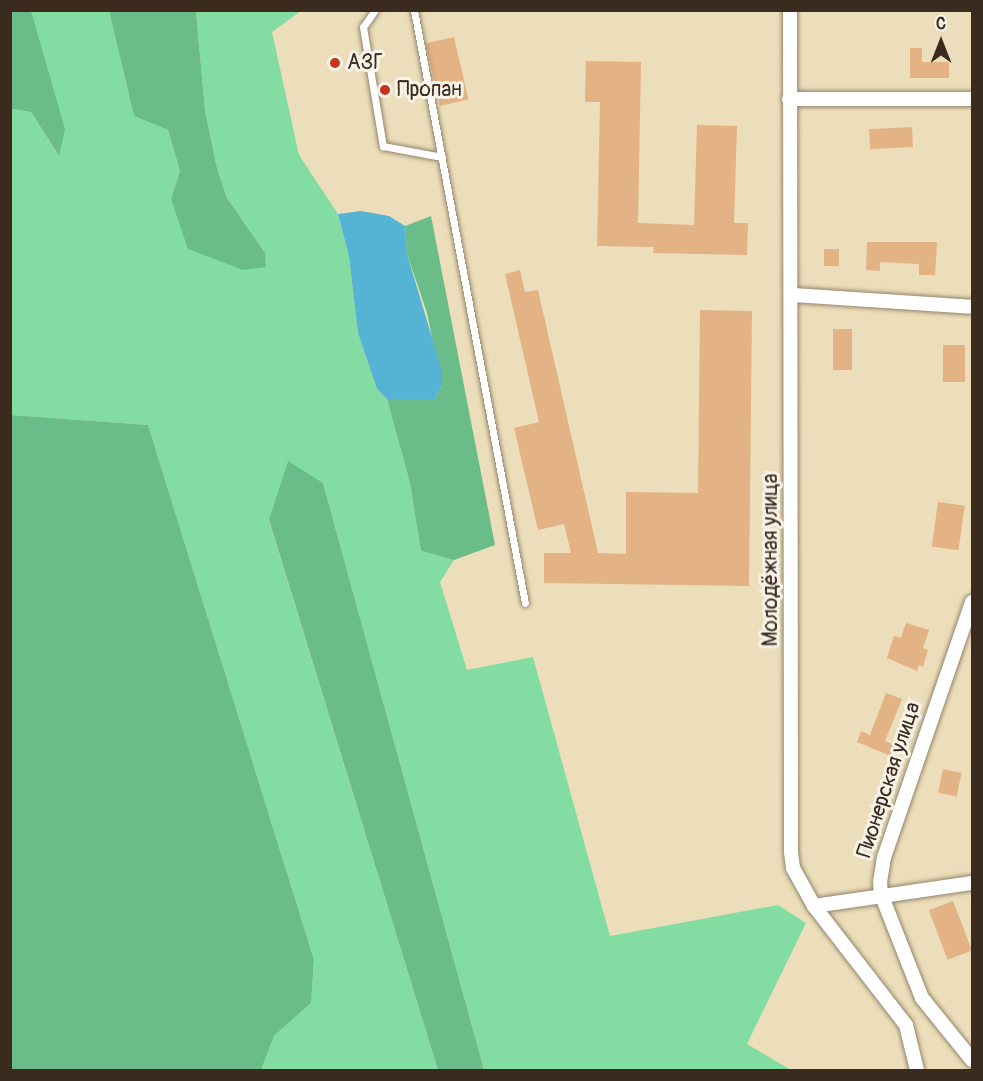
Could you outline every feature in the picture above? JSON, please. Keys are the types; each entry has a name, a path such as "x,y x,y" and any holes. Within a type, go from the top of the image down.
{"street":[{"name":"Молодёжная улица","path":"790,10 792,295 790,852 793,868 814,906 906,1025 917,1071"},
{"path":"789,99 972,99"},
{"path":"792,295 972,307"},
{"name":"Пионерская улица","path":"972,602 884,856 881,894 922,998 972,1060"},
{"path":"814,906 881,894 972,883"}],"lane":[{"path":"375,10 363,27 383,146 442,157"},
{"path":"414,10 525,603"}],"green space":[{"path":"11,10 31,11 65,129 59,156 31,112 11,109"},
{"path":"31,11 109,11 134,116 168,130 180,171 171,199 265,253 227,198 217,168 205,111 196,11 301,11 272,32 299,155 338,214 349,257 358,333 377,389 387,399 410,483 421,551 454,560 440,582 467,670 533,657 610,936 778,905 806,923 747,1044 791,1070 484,1070 323,483 288,462 269,521 438,1070 261,1070 274,1036 311,1003 314,960 148,425 11,415 10,109 31,112 58,155"},
{"path":"109,11 196,11 205,111 217,168 227,198 265,253 266,267 243,270 188,249 171,199 180,171 168,130 134,116"},
{"path":"431,216 495,545 454,560 421,551 410,483 387,399 435,399 442,386 427,313 407,254 405,226"},
{"path":"11,415 148,425 314,960 311,1003 274,1036 261,1070 11,1070"},
{"path":"288,461 323,483 484,1070 438,1070 269,520"}],"water":[{"path":"361,211 389,216 405,226 407,254 442,371 442,386 435,399 387,399 377,389 358,333 349,257 338,214"}],"building":[{"path":"454,37 468,99 440,106 426,44"},
{"path":"910,48 922,48 922,62 949,62 949,78 910,78"},
{"path":"586,61 641,62 638,223 694,225 697,125 737,126 734,223 748,223 747,255 653,253 654,247 597,246 600,102 585,102"},
{"path":"912,127 913,147 870,149 869,129"},
{"path":"867,242 937,242 935,275 919,275 919,264 880,262 880,271 866,270"},
{"path":"824,249 839,249 839,266 824,266"},
{"path":"520,270 525,292 538,290 598,553 626,554 626,492 698,493 700,310 752,311 749,586 544,583 544,553 571,553 564,524 538,530 514,428 539,422 505,274"},
{"path":"833,329 852,329 852,370 833,370"},
{"path":"943,345 965,345 965,382 943,382"},
{"path":"938,502 965,506 958,550 932,547"},
{"path":"906,623 929,630 923,648 928,650 923,667 919,665 917,671 887,658 894,636 901,638"},
{"path":"886,693 902,699 885,741 895,745 891,756 857,742 861,731 870,735"},
{"path":"943,769 962,773 957,796 938,792"},
{"path":"953,901 972,950 948,960 929,910"}],"place":[{"name":"АЗГ","path":"335,63"},
{"name":"Пропан","path":"385,90"}]}
